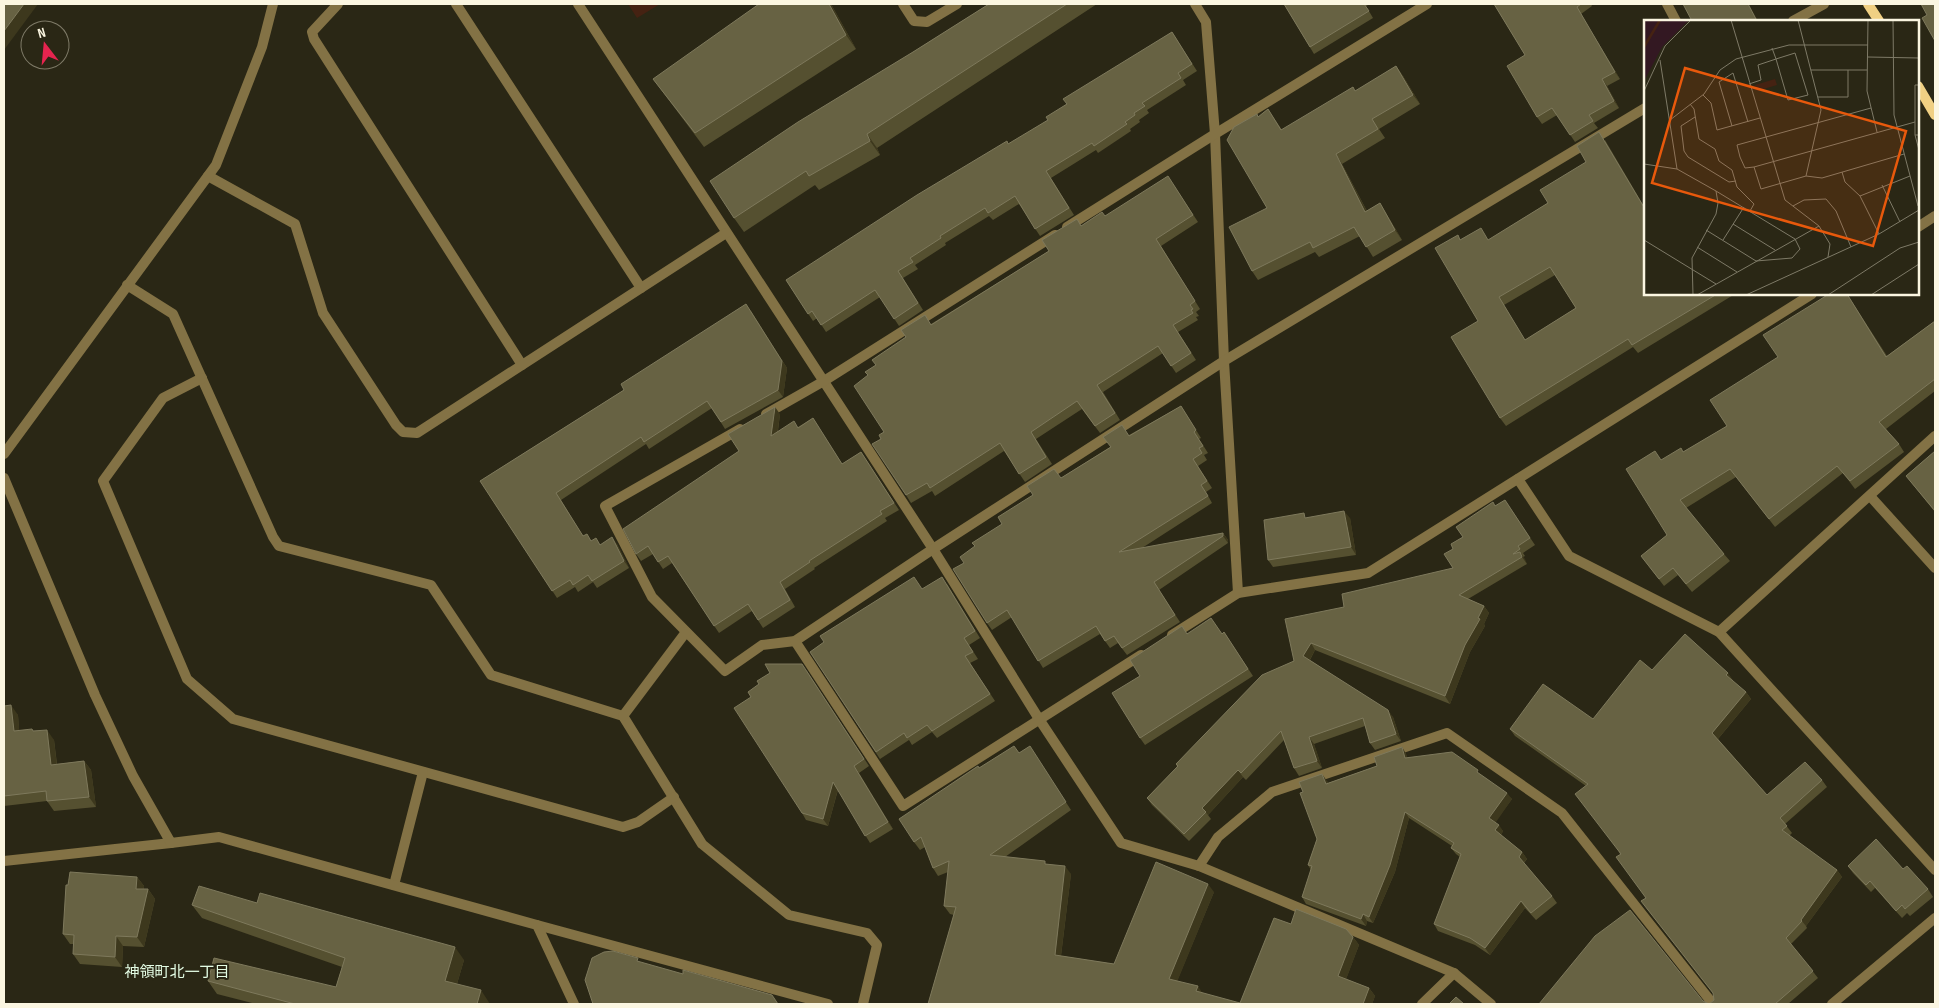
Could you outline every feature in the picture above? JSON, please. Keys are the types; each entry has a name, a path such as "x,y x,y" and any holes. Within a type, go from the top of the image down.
{"main road":[{"path":"1868,4 1878,20"},
{"path":"1919,88 1935,115"}],"street":[{"path":"4,454 216,165 262,47 273,4"},
{"path":"338,4 312,32 314,38 522,365"},
{"path":"456,4 641,288"},
{"path":"578,4 933,549 1039,719 1121,842 1200,866 1454,973 1491,1004"},
{"path":"903,4 914,21 927,22 957,4"},
{"path":"1195,4 1206,22 1215,134 1224,361 1238,593"},
{"path":"1427,4 1215,134 824,381 605,506 652,597 725,671 762,645 794,642 933,549 1224,361 1644,109"},
{"path":"1667,4 1675,20"},
{"path":"1795,20 1824,4"},
{"path":"208,176 295,224 323,313 396,425 403,432 418,432 726,232"},
{"path":"1919,226 1935,216"},
{"path":"127,285 173,314 272,537 279,546 432,585 491,676 623,716 702,844 788,915 867,933 877,945 863,1004"},
{"path":"1163,640 1238,593 1368,573 1810,295"},
{"path":"202,378 163,398 103,482 187,679 232,719 623,827 638,822 674,797"},
{"path":"1719,632 1935,436"},
{"path":"4,478 95,695 133,776 171,843"},
{"path":"1518,479 1569,556 1719,632 1935,870"},
{"path":"1870,496 1935,568"},
{"path":"623,716 686,632"},
{"path":"794,642 903,806 1147,651"},
{"path":"1200,866 1218,837 1272,792 1447,733 1562,813 1713,1004"},
{"path":"394,886 423,772"},
{"path":"4,861 220,837 800,1000 828,1004"},
{"path":"1832,1004 1935,918"},
{"path":"537,925 574,1004"},
{"path":"1422,1004 1454,973"}],"shaded area":[{"path":"628,4 660,4 637,18"}],"building":[{"path":"4,4 24,4 4,31"},
{"path":"759,4 829,4 846,35 695,133 653,79"},
{"path":"989,4 1067,4 867,134 870,141 809,176 806,171 734,218 710,181 798,122"},
{"path":"1284,4 1364,4 1369,11 1310,47"},
{"path":"1494,4 1581,4 1577,7 1615,72 1602,79 1614,101 1589,115 1593,121 1570,135 1552,108 1537,117 1507,66 1525,55"},
{"path":"1683,4 1748,4 1756,20 1691,20"},
{"path":"1921,4 1935,4 1935,41 1922,18 1927,15"},
{"path":"1172,32 1192,64 1178,73 1181,78 1142,103 1145,106 1125,122 1127,124 1094,146 1092,143 1046,171 1069,208 1035,229 1015,196 988,213 985,208 940,236 941,238 910,258 913,262 898,271 918,303 894,319 875,290 821,325 812,311 808,314 786,280 917,195 1007,141 1008,144 1048,120 1046,117 1067,104 1063,99"},
{"path":"1396,66 1413,95 1372,119 1378,129 1336,154 1365,212 1380,203 1395,230 1366,247 1354,227 1313,248 1310,242 1252,271 1229,227 1267,208 1227,140 1234,127 1257,114 1258,117 1268,109 1281,130 1353,87 1355,91"},
{"path":"1599,132 1644,207 1644,295 1715,295 1632,345 1628,339 1500,418 1451,337 1478,321 1435,248 1458,235 1460,240 1481,228 1488,240 1548,203 1540,190 1586,162 1577,146","holes":["1550,267 1576,308 1525,340 1499,297"]},
{"path":"1168,176 1193,215 1156,239 1195,301 1190,305 1193,313 1173,325 1191,353 1171,366 1158,346 1097,385 1115,413 1095,426 1077,401 1031,432 1046,457 1019,474 1000,443 930,488 927,483 906,495 872,444 881,439 879,435 884,432 854,386 868,375 865,372 876,365 872,360 906,337 901,330 925,315 931,325 1049,251 1042,240 1077,219 1081,226 1102,212 1105,216"},
{"path":"1827,295 1848,295 1886,357 1935,321 1935,379 1879,422 1899,444 1850,481 1837,466 1769,519 1730,469 1680,500 1724,554 1686,584 1673,568 1659,579 1641,556 1667,535 1626,469 1655,451 1661,460 1681,448 1683,452 1727,426 1710,400 1778,357 1763,335"},
{"path":"746,304 782,361 778,390 721,422 707,401 644,442 641,437 556,493 583,536 587,534 591,541 596,538 600,545 612,537 624,561 592,581 588,575 573,585 570,580 552,591 480,481 624,390 621,384"},
{"path":"1181,406 1196,430 1194,432 1203,446 1199,448 1202,453 1193,459 1207,481 1201,485 1208,496 1119,552 1223,533 1223,536 1154,582 1175,615 1122,648 1114,636 1105,641 1096,626 1038,661 1007,610 987,623 953,569 964,563 960,557 975,546 972,543 1002,524 998,517 1033,495 1027,486 1054,469 1061,478 1111,447 1103,437 1122,425 1129,436"},
{"path":"775,407 771,436 794,421 798,428 813,418 842,464 861,452 894,503 880,511 882,514 780,582 790,600 758,620 748,604 714,626 668,556 658,562 648,546 636,554 623,529 739,451 728,434"},
{"path":"1935,451 1935,511 1906,476"},
{"path":"1505,500 1530,538 1518,546 1520,549 1513,554 1520,552 1522,557 1459,595 1484,606 1478,618 1480,619 1465,645 1445,696 1311,643 1303,656 1388,710 1396,734 1370,743 1363,718 1309,737 1317,761 1294,768 1281,731 1241,773 1238,770 1202,808 1206,812 1184,834 1147,798 1178,766 1176,764 1262,675 1294,661 1285,619 1344,607 1342,594 1453,568 1444,554 1453,549 1451,544 1463,537 1456,527 1493,502 1495,506"},
{"path":"1344,511 1351,547 1268,560 1264,520 1304,513 1305,518"},
{"path":"914,577 922,589 942,577 975,631 964,638 973,652 965,656 990,694 932,731 927,725 907,738 904,733 876,752 810,652 824,642 820,636"},
{"path":"1211,618 1222,634 1224,632 1248,669 1140,738 1112,693 1140,676 1130,660 1182,626 1187,634"},
{"path":"1685,634 1746,692 1712,733 1767,795 1805,762 1822,780 1780,818 1787,826 1782,830 1837,870 1802,921 1786,938 1813,971 1775,1004 1709,1004 1714,1000 1713,993 1641,901 1646,898 1616,857 1621,854 1575,794 1588,784 1510,729 1543,684 1593,719 1640,660 1652,670"},
{"path":"765,664 802,664 864,759 854,766 888,822 865,836 833,782 823,819 802,813 734,708 751,697 748,692 759,684 757,681 770,673"},
{"path":"11,705 14,731 47,730 51,765 84,761 89,797 47,801 46,791 4,796 4,706"},
{"path":"1014,746 1019,753 1030,746 1066,802 990,855 1045,861 1045,864 1065,866 1055,955 1114,964 1156,862 1208,884 1169,979 1198,986 1196,991 1240,1003 1274,918 1291,924 1296,909 1346,929 1353,937 1338,976 1369,988 1363,1004 928,1004 956,907 944,906 949,861 933,868 921,837 914,842 899,819 978,766 979,768"},
{"path":"1402,747 1405,758 1452,752 1507,793 1489,818 1499,825 1495,830 1522,852 1519,857 1552,896 1531,913 1521,901 1485,948 1470,938 1434,924 1461,854 1451,848 1454,843 1405,812 1390,865 1369,917 1363,914 1361,919 1302,897 1312,866 1308,865 1317,839 1300,793 1303,792 1299,782 1322,774 1326,784 1377,766 1374,757"},
{"path":"1876,839 1903,869 1907,866 1928,889 1905,909 1902,905 1896,911 1870,881 1866,885 1848,866"},
{"path":"70,872 137,877 136,889 148,889 137,937 116,936 115,957 73,954 74,935 63,934 66,885 68,885"},
{"path":"199,886 257,903 260,893 455,947 445,981 481,990 477,1004 295,1004 208,981 214,958 336,987 345,958 192,905"},
{"path":"1630,910 1703,1001 1709,1004 1539,1004 1595,936"},
{"path":"613,951 638,958 637,961 683,974 683,970 772,995 778,1004 593,1004 585,980 592,958 604,952"},
{"path":"1456,997 1464,1004 1449,1004"}],"district":[{"name":"神領町北一丁目","path":"177,972"}]}
